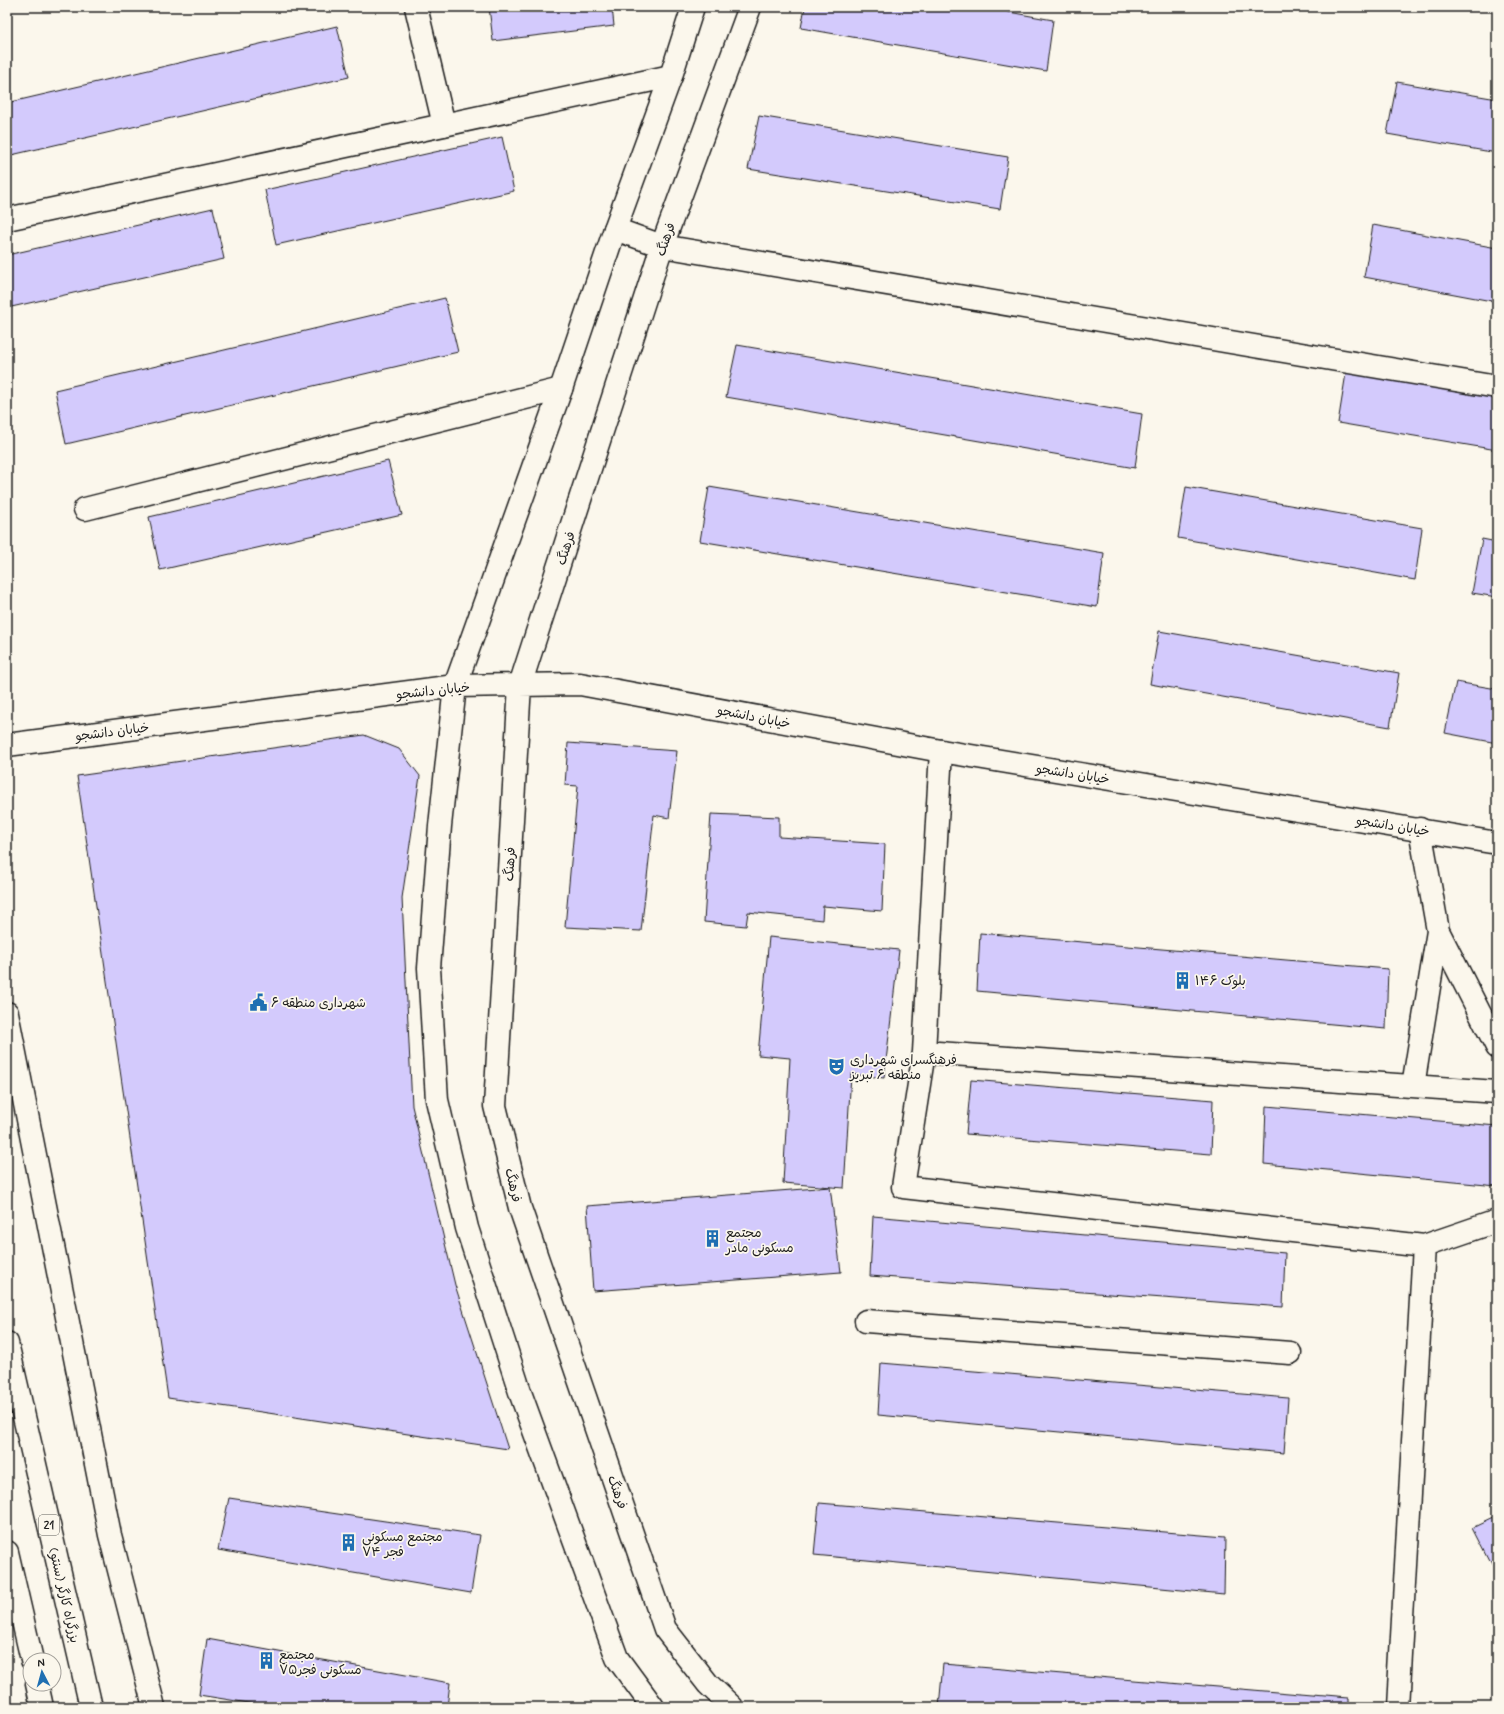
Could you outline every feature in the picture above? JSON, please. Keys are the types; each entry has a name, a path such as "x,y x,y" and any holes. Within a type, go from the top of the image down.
{"main road":[{"path":"416,7 444,125"},
{"path":"653,1707 617,1658 521,1395 467,1228 437,1100 429,968 440,826 455,686 615,229 671,76 693,7"},
{"name":"فرهنگ","path":"732,1707 708,1684 664,1629 520,1208 495,1106 520,685 662,246 750,7"},
{"path":"7,219 671,76"},
{"path":"615,229 662,246 1497,388"},
{"path":"85,509 560,389"},
{"name":"خیابان دانشجو","path":"7,745 455,686 580,684 941,751 1420,829 1497,843"},
{"path":"941,751 924,1052 903,1187 1424,1246 1497,1221"},
{"path":"1420,829 1438,931 1497,1047"},
{"path":"1413,1086 1438,931"},
{"path":"7,1013 110,1535 154,1707"},
{"path":"924,1052 1497,1092"},
{"path":"1398,1707 1424,1246"},
{"path":"866,1321 1290,1353"},
{"name":"بزرگراه کارگر (سنتو)","path":"7,1343 91,1707"},
{"path":"7,1552 30,1652"},
{"path":"39,1692 42,1707"}],"building":[{"path":"489,7 612,7 614,26 493,41"},
{"path":"805,7 981,7 1053,20 1046,71 801,28"},
{"path":"337,26 349,77 7,156 7,103"},
{"path":"1397,82 1497,99 1497,153 1387,134"},
{"path":"759,116 1008,157 1000,209 748,169"},
{"path":"502,137 514,191 276,245 265,190"},
{"path":"213,208 224,259 7,308 7,255"},
{"path":"1373,225 1497,248 1497,302 1364,277"},
{"path":"445,298 458,352 66,444 55,390"},
{"path":"737,345 1142,414 1135,468 726,397"},
{"path":"1347,367 1497,394 1497,450 1338,423"},
{"path":"388,461 402,515 160,570 149,517"},
{"path":"709,487 1104,553 1097,607 700,541"},
{"path":"1186,487 1422,528 1415,580 1178,538"},
{"path":"1482,539 1497,542 1497,597 1472,593"},
{"path":"1159,631 1399,673 1390,727 1150,684"},
{"path":"1456,682 1497,689 1497,743 1445,733"},
{"name":"شهرداری منطقه ۶","path":"364,735 399,749 420,776 402,898 412,1106 455,1285 508,1449 168,1398 77,776"},
{"path":"568,743 677,751 669,818 654,815 641,931 565,927 578,786 565,785"},
{"path":"711,814 779,817 779,837 885,844 882,911 823,906 822,920 748,912 746,926 704,922"},
{"name":"بلوک ۱۴۶","path":"980,933 1388,969 1386,1029 977,991"},
{"name":"فرهنگسرای شهرداری منطقه ۶ تبریز","path":"769,937 899,950 884,1078 851,1074 844,1188 783,1183 790,1058 758,1055"},
{"path":"971,1080 1213,1100 1211,1154 966,1134"},
{"path":"1266,1106 1497,1126 1497,1186 1264,1164"},
{"name":"مجتمع مسکونی مادر","path":"830,1187 841,1272 593,1291 587,1206"},
{"path":"873,1216 1285,1253 1283,1307 870,1276"},
{"path":"881,1363 1288,1398 1284,1453 878,1415"},
{"name":"مجتمع مسکونی فجر ۷۴","path":"229,1498 480,1535 471,1593 218,1550"},
{"path":"819,1503 1225,1537 1224,1594 814,1555"},
{"path":"1497,1516 1497,1577 1472,1528"},
{"name":"مجتمع مسکونی فجر۷۵","path":"207,1639 450,1683 447,1707 274,1707 199,1695"},
{"path":"943,1664 1348,1698 1348,1707 939,1707"}],"place":[{"name":"بلوک ۱۴۶","path":"1182,980"},
{"name":"شهرداری منطقه ۶","path":"258,1002"},
{"name":"فرهنگسرای شهرداری منطقه ۶ تبریز","path":"837,1066"},
{"name":"مجتمع مسکونی مادر","path":"713,1239"},
{"name":"مجتمع مسکونی فجر ۷۴","path":"349,1543"},
{"name":"مجتمع مسکونی فجر۷۵","path":"266,1661"}]}
